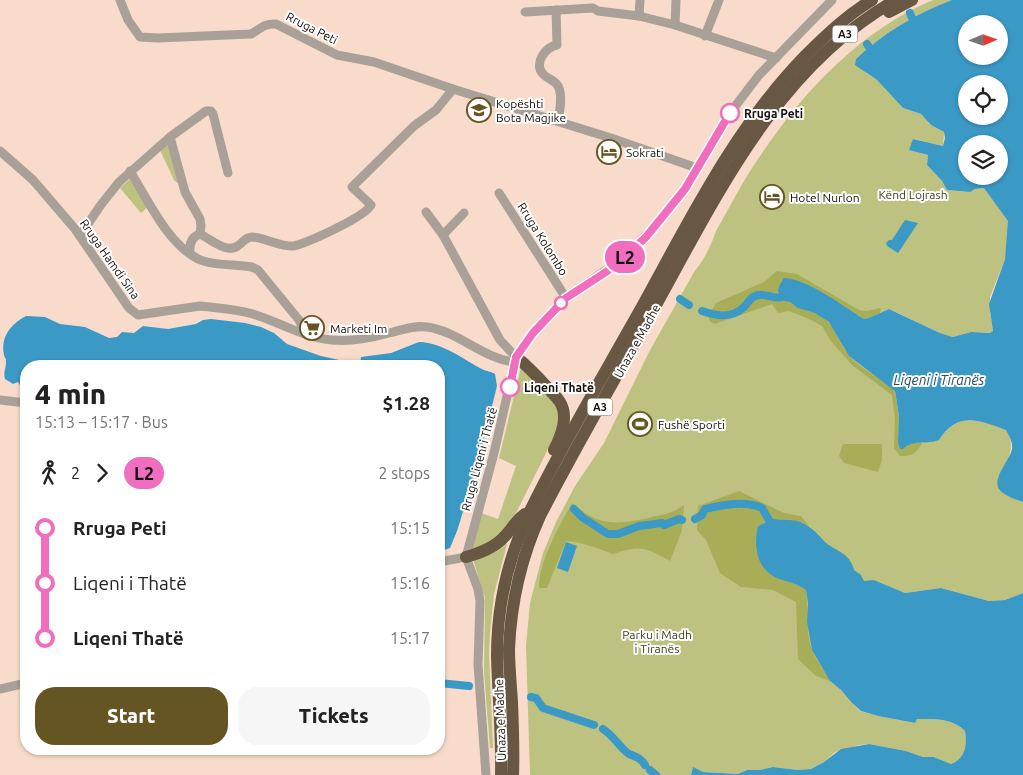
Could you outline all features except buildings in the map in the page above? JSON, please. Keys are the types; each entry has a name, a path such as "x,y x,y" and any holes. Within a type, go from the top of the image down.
{"highway":[{"path":"802,60 808,44 858,0"},
{"name":"Unaza e Madhe","path":"501,775 501,726 497,656 500,613 510,563 531,508 734,144 765,101 802,60 834,28 872,0"},
{"name":"Unaza e Madhe","path":"514,775 509,651 510,626 520,573 534,531 557,485 733,167 762,125 822,55 850,30 896,0"},
{"path":"802,78 814,72 839,47 912,0"},
{"path":"466,557 486,550 496,544 531,508 533,492 538,478 562,433 563,414 557,398 532,370 516,360"}],"street":[{"name":"Rruga Peti","path":"120,0 128,20 140,37 251,34 263,25 269,23 276,24 338,56 374,62 453,89 558,120 697,168"},
{"path":"639,16 640,0"},
{"path":"675,25 676,0"},
{"path":"705,36 719,0"},
{"name":"Rruga Liqeni i Thatë","path":"466,557 494,453 516,360 533,333 566,298 606,272 640,243 674,204 730,113 759,75 826,2"},
{"path":"525,12 556,10 593,4 598,11 639,16 675,25 776,58"},
{"path":"556,10 558,45 547,49 542,56 540,65 544,75 559,87 558,120"},
{"path":"200,234 227,248 233,249 244,240 253,237 287,246 294,246 340,226 368,210 371,205 352,187 414,126 436,110 453,89"},
{"path":"80,236 114,187 170,137 203,112 211,111 228,173"},
{"path":"170,137 185,192 201,224 200,234 192,240 189,247 190,253"},
{"name":"Rruga Hamdi Sina","path":"0,151 33,180 80,236 129,308 138,315 200,306 250,313 319,338 348,340 370,338 426,327 454,336 501,360 516,360"},
{"path":"130,171 175,241 199,259 252,267 258,270 299,320 303,333"},
{"name":"Rruga Kolombo","path":"499,193 566,298"},
{"path":"426,212 443,235 492,327 516,360"},
{"path":"443,235 464,213"},
{"path":"0,400 20,402"},
{"path":"445,561 466,557 478,589 480,601 478,665 486,775"},
{"path":"0,689 20,684"}],"green space":[{"name":"Parku i Madh i Tiranës","path":"933,0 952,0 926,11 901,25 877,41 856,59 866,73 877,80 903,108 921,114 931,125 944,132 943,146 914,139 909,150 928,155 927,165 942,181 947,190 969,192 985,188 1008,221 1009,226 1005,259 990,297 993,331 990,333 971,332 953,337 940,333 889,309 880,313 890,386 907,445 939,440 946,431 961,421 978,421 1007,430 1011,443 1010,455 998,478 1004,494 1023,502 1023,593 1005,600 989,601 941,588 905,593 874,580 830,681 860,711 914,723 917,719 930,719 949,721 955,724 965,731 966,741 963,754 951,764 934,757 923,757 906,751 869,744 835,752 824,762 811,769 798,770 773,767 747,770 738,774 703,772 693,768 691,775 530,775 526,646 530,603 543,553 556,522 575,486 604,443 649,352 694,272 707,253 716,231 741,186 775,134 834,66 881,29 906,13"},
{"path":"165,145 168,145 179,180 177,183 160,150"},
{"path":"130,179 149,206 141,213 120,188"},
{"path":"777,271 797,274 859,310 867,311 881,308 880,313 864,319 826,295 779,292 795,306 814,312 826,320 833,327 849,356 895,391 899,417 898,442 922,443 916,452 908,456 900,456 894,448 895,419 892,395 853,366 830,340 822,326 789,311 778,313 772,304 715,324 710,322 708,316 716,303 764,282"},
{"path":"521,367 559,405 557,431 514,517 494,594 489,654 493,748 490,748 484,672 485,598 472,556 473,542 481,513 498,519 516,466 499,458"},
{"path":"843,444 882,444 882,460 878,472 844,463 839,456"},
{"path":"739,491 784,513 801,516 809,526 785,519 768,520 758,530 756,548 770,574 806,590 810,643 816,658 830,681 816,676 798,659 796,602 773,590 741,587 720,573 706,540 697,530 698,506"},
{"path":"572,503 591,516 609,522 640,520 675,511 684,505 682,530 670,561 643,549 630,549 613,554 584,544 566,541 547,588 539,588 542,567 546,556"}],"water":[{"name":"Liqeni i Tiranës","path":"952,0 1023,0 1023,502 1004,494 997,485 1012,449 1006,430 978,421 961,421 946,431 939,440 915,443 900,449 898,442 899,417 895,391 849,356 829,322 815,313 798,308 785,301 778,292 784,278 804,283 814,288 864,319 889,309 940,333 953,337 971,332 990,333 993,331 989,304 1005,259 1008,221 984,188 975,189 970,192 947,190 942,181 927,165 928,155 909,150 913,139 943,146 944,132 931,125 921,114 903,108 877,80 855,65 856,59 877,41 913,18"},
{"path":"905,220 918,223 898,253 887,246 886,243 892,240"},
{"path":"26,316 45,317 60,324 85,327 109,338 117,337 122,332 134,333 143,326 168,329 211,319 261,327 274,333 287,344 339,360 20,360 20,385 18,382 13,384 5,379 4,375 6,365 3,348 5,337 16,323"},
{"path":"419,342 428,343 445,348 484,370 495,374 497,386 477,467 457,531 450,548 445,550 445,360 361,360 361,357 391,353"},
{"path":"773,519 797,521 810,528 849,559 854,570 861,575 864,581 874,580 905,593 941,588 989,601 1005,600 1023,593 1023,775 691,775 693,767 703,772 738,774 747,770 773,767 798,770 811,769 841,749 869,744 906,751 923,757 934,757 951,764 963,754 966,741 965,731 955,724 949,721 930,719 917,719 915,723 861,711 830,681 812,650 807,622 808,603 806,590 773,576 761,564 756,545 758,526"},
{"path":"566,542 577,546 568,572 557,568"}],"waterway":[{"path":"910,13 912,18"},
{"path":"702,311 718,315 729,315 739,311 755,296 783,297"},
{"path":"680,299 689,305"},
{"path":"695,519 702,515 705,509 726,505 748,504 762,508 769,520"},
{"path":"574,509 583,518 608,534 618,534 639,526 662,523 664,525 679,519 682,520"},
{"path":"445,684 469,686"},
{"path":"531,697 536,698 543,708 594,725"},
{"path":"603,729 625,751 640,759 645,765"},
{"path":"650,770 656,775"}],"bus line":[{"name":"L2","path":"510,387 516,357 533,333 566,298 606,272 646,237 685,189 730,113"}],"place":[{"name":"Kopështi Bota Magjike","path":"479,110"},
{"name":"Rruga Peti","path":"730,113"},
{"name":"Sokrati","path":"609,152"},
{"name":"Hotel Nurlon","path":"772,197"},
{"name":"Marketi Im","path":"312,328"},
{"name":"Liqeni Thatë","path":"510,387"},
{"name":"Fushë Sporti","path":"640,424"}],"park label":[{"name":"Kënd Lojrash","path":"913,194"}]}
